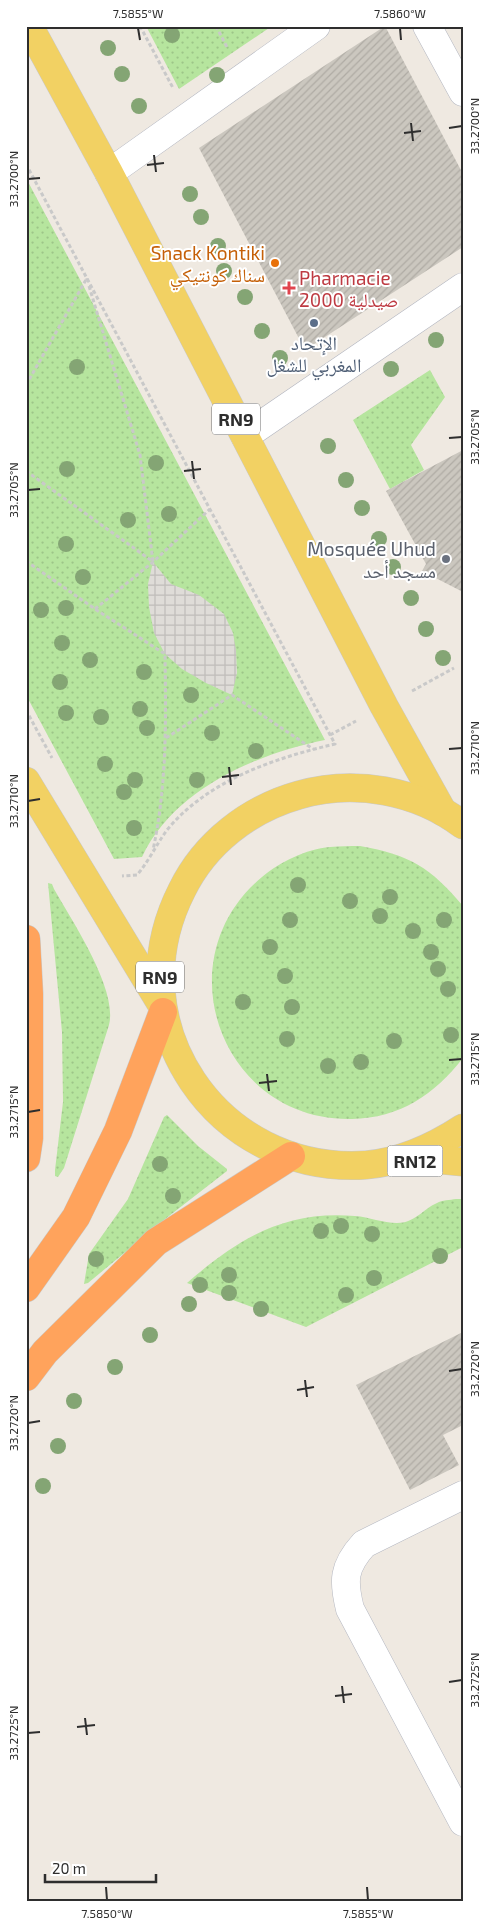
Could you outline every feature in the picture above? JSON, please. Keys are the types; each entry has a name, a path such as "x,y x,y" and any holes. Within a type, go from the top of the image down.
{"highway":[{"path":"26,938 29,1138 26,1158"},
{"name":"RN9","path":"26,1288 76,1217 118,1131 163,1009"},
{"path":"26,1377 45,1352 156,1242 291,1156"}],"main road":[{"name":"RN9","path":"29,26 109,173 384,706 457,820"},
{"name":"RN9","path":"26,781 163,1009"},
{"name":"RN9","path":"457,820 417,800 388,792 345,788 315,790 287,798 260,810 224,835 204,856 187,880 174,906 165,934 160,962 163,1009 177,1054 194,1084 223,1118 270,1148 291,1156 316,1162 367,1165 412,1155 439,1143 463,1128"},
{"name":"RN12","path":"367,1165 432,1159 463,1162"}],"street":[{"path":"109,173 316,26"},
{"path":"427,26 463,92"},
{"path":"245,436 463,287"},
{"path":"463,1495 364,1544 355,1554 345,1577 350,1609 463,1822"}],"path":[{"path":"145,26 141,27 177,96"},
{"path":"216,26 229,50"},
{"path":"26,164 335,744 282,758 254,769 208,795 192,805 168,830 152,852"},
{"path":"26,385 87,278"},
{"path":"87,278 140,455 153,562"},
{"path":"26,471 153,562"},
{"path":"95,609 153,562 210,509"},
{"path":"26,561 95,609 165,654 166,739 160,815 152,852 147,864 137,875 123,876 116,871"},
{"path":"166,739 232,695 313,749"},
{"path":"26,710 54,762"}],"green space":[{"path":"146,26 272,26 179,89"},
{"path":"26,178 325,740 272,755 245,765 220,778 174,812 156,833 142,857 114,859 26,695"},
{"path":"430,370 445,397 411,445 424,470 390,489 353,420"},
{"path":"341,846 360,846 393,854 418,865 440,881 463,906 463,1058 440,1083 415,1102 386,1114 352,1119 307,1113 269,1094 240,1066 221,1030 212,991 216,950 232,911 262,877 285,861 312,850"},
{"path":"48,883 52,884 92,956 107,993 110,1010 109,1025 64,1168 58,1177 55,1176 55,1170 63,1102 62,1032"},
{"path":"167,1115 198,1146 227,1169 227,1171 88,1283 84,1284 89,1254 128,1199 164,1117"},
{"path":"463,1199 463,1247 306,1327 187,1283 225,1253 244,1241 284,1223 329,1215 355,1216 397,1223 409,1221 439,1202"}],"shaded area":[{"path":"153,562 171,584 199,595 224,614 233,633 236,650 237,673 232,695 182,669 165,654 154,633 149,607 148,584"}],"building":[{"path":"385,26 463,174 463,247 305,350 199,148"},
{"name":"Mosquée Uhud مسجد أحد","path":"463,450 463,592 422,571 426,564 386,491"},
{"path":"463,1332 463,1425 443,1435 459,1465 410,1490 356,1385"}],"place":[{"name":"Snack Kontiki سناك كونتيكي","path":"275,263"},
{"name":"Pharmacie 2000 صيدلية","path":"289,288"},
{"name":"الإتحاد المغربي للشغل","path":"314,323"},
{"name":"Mosquée Uhud مسجد أحد","path":"446,559"}]}
